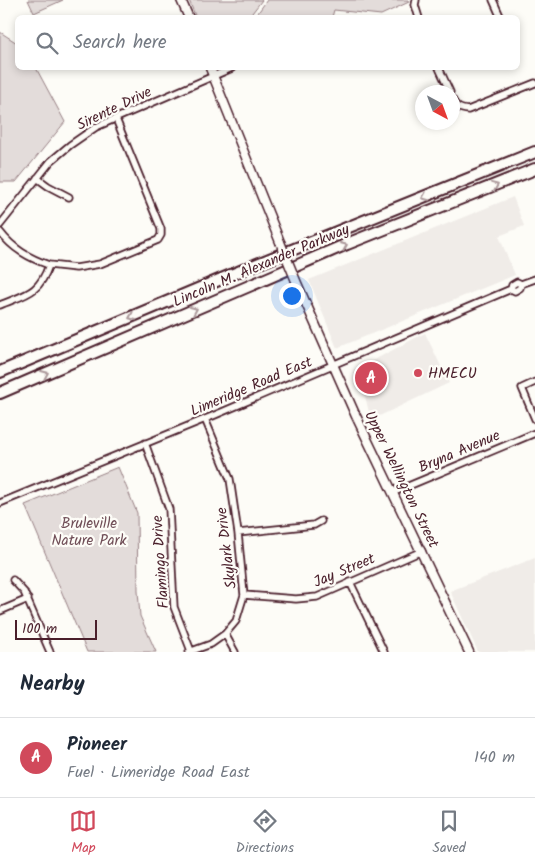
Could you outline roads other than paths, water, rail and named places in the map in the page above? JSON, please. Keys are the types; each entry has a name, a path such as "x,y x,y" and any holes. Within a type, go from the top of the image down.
{"highway":[{"name":"Lincoln M. Alexander Parkway","path":"0,372 257,264 535,152"},
{"name":"Lincoln M. Alexander Parkway","path":"0,393 347,244 535,170"}],"main road":[{"path":"181,0 188,15"},
{"name":"Upper Wellington Street","path":"211,71 296,281 333,365 469,652"}],"street":[{"path":"416,0 415,5 418,15"},
{"path":"493,0 500,15"},
{"path":"440,70 447,85"},
{"name":"Sirente Drive","path":"0,225 37,178 70,145 96,127 116,119 211,71"},
{"path":"460,109 468,110 535,83"},
{"path":"0,232 18,250 32,258 50,265 76,268 100,264 158,240 161,235 161,229 116,119"},
{"path":"37,178 69,197"},
{"path":"0,305 25,295 37,287 50,265"},
{"name":"Limeridge Road East","path":"0,503 205,419 511,289 515,291 520,288 521,284 535,279"},
{"path":"535,382 522,388 535,419"},
{"name":"Skylark Drive","path":"190,652 211,644 225,634 236,621 244,595 230,479 205,419"},
{"name":"Bryna Avenue","path":"394,492 535,432"},
{"name":"Flamingo Drive","path":"144,443 169,509 174,607 190,652"},
{"path":"238,533 314,525 321,521"},
{"name":"Jay Street","path":"244,595 296,599 317,597 422,551"},
{"path":"13,580 20,585 28,600 50,652"},
{"path":"350,582 384,652"},
{"path":"0,611 28,600"},
{"path":"225,634 235,652"}],"place":[{"name":"HMECU","path":"418,373"},
{"name":"Pioneer","path":"371,378"}],"park label":[{"name":"Bruleville Nature Park","path":"89,532"}]}
